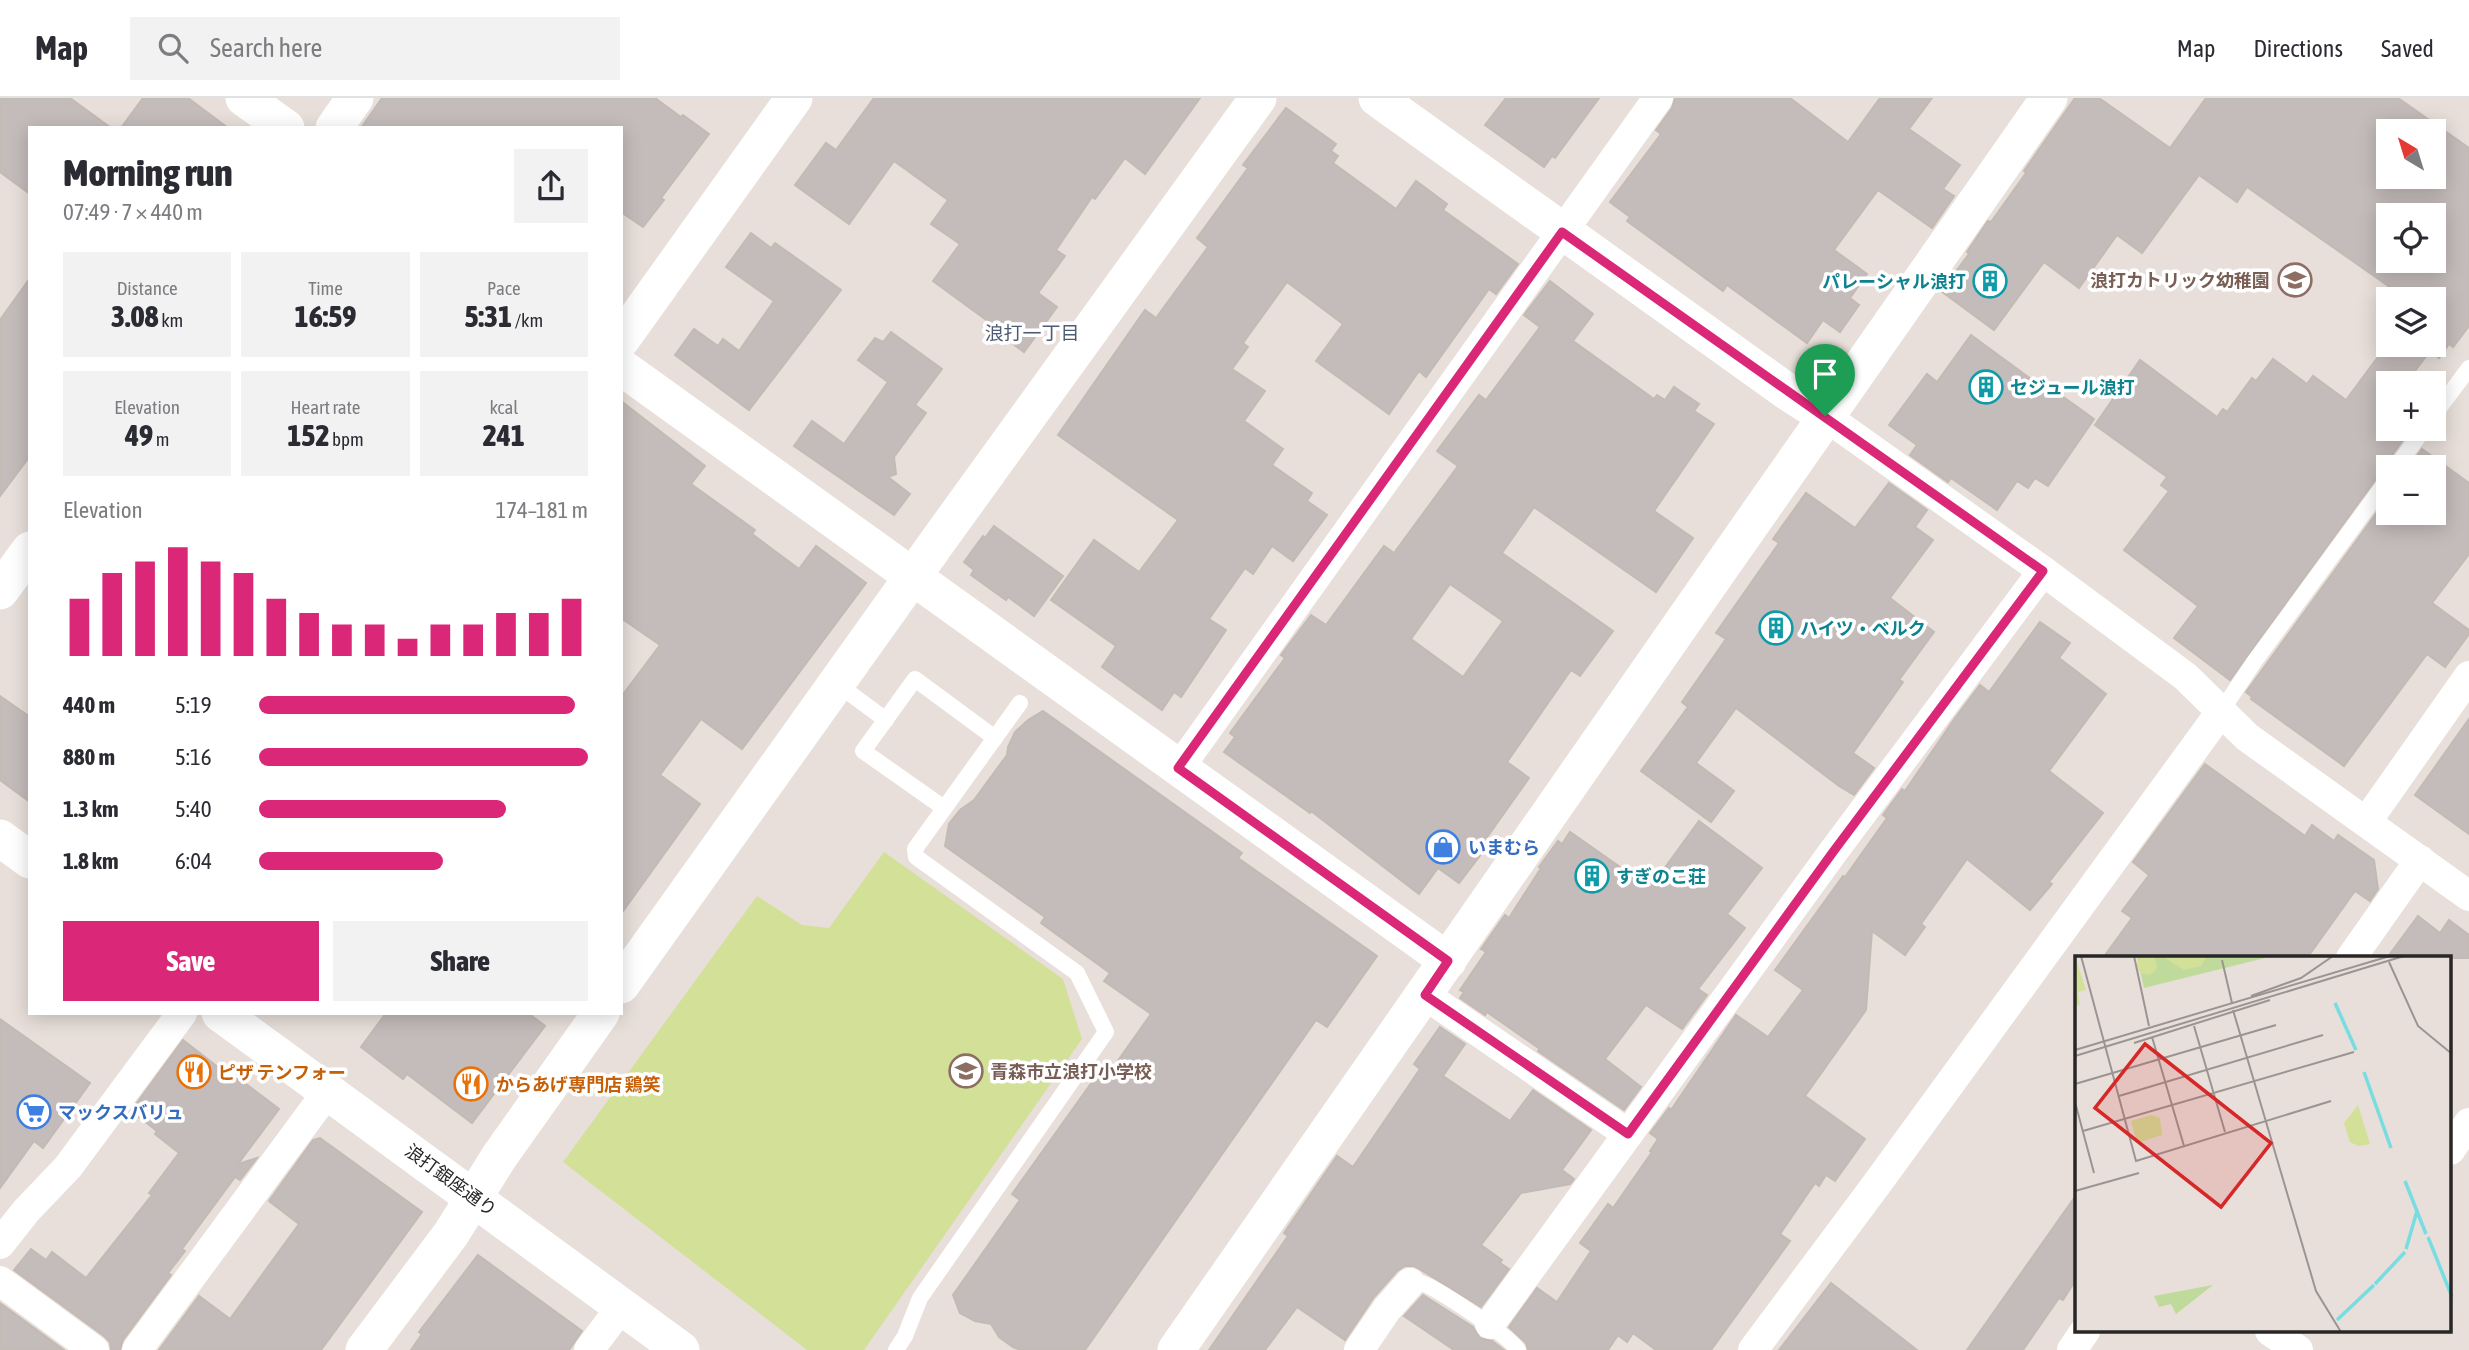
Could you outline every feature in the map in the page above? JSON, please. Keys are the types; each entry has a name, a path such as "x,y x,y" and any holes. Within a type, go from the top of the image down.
{"street":[{"path":"244,98 283,126"},
{"path":"335,126 355,98"},
{"path":"623,337 794,98"},
{"path":"623,982 1258,98"},
{"path":"1377,98 1562,232 2043,571 2186,677 2247,737 2469,896"},
{"path":"1178,768 1658,98"},
{"path":"1176,1350 2049,98"},
{"path":"623,368 1448,961"},
{"path":"0,592 28,553"},
{"path":"1490,1324 1840,842 2043,571"},
{"path":"2367,821 2469,676"},
{"path":"1753,1350 2220,713"},
{"path":"0,838 28,859"},
{"path":"2352,956 2420,860"},
{"path":"1425,995 1628,1134"},
{"path":"0,1244 26,1211 68,1167 181,1015"},
{"name":"浪打銀座通り","path":"223,1015 681,1350"},
{"path":"364,1350 451,1234 499,1157 600,1015"},
{"path":"137,1350 328,1091"},
{"path":"2452,1147 2469,1123"},
{"path":"0,1281 94,1350"},
{"path":"1359,1350 1410,1283"},
{"path":"589,1350 622,1306"},
{"path":"2072,1350 2084,1332"},
{"path":"2271,1332 2298,1350"}],"lane":[{"path":"2446,399 2469,368"},
{"path":"2220,713 2254,662 2376,496"},
{"path":"944,808 863,751 915,679 995,738"},
{"path":"836,684 886,720"},
{"path":"896,1350 905,1336 920,1298 1106,1032 1077,973 916,857 915,849 1020,703"},
{"path":"1410,1283 1423,1283 1490,1324 1510,1339 1518,1350"}],"green space":[{"path":"884,852 1063,979 1082,1039 864,1350 807,1350 563,1162 757,896 802,925 829,928"}],"building":[{"path":"0,98 70,98 108,126 28,126 28,193 0,172"},
{"path":"143,98 188,98 225,126 122,126"},
{"path":"382,98 655,98 709,134 661,198 664,200 643,227 623,213 623,126 362,126"},
{"path":"874,98 1200,98 1145,174 1125,158 1095,199 1092,197 1056,250 1065,256 1038,293 1057,307 1024,352 998,333 1000,330 933,281 960,244 931,224 948,200 894,161 849,224 795,185 826,143 836,150"},
{"path":"1506,98 1599,98 1555,158 1552,156 1544,167 1485,125"},
{"path":"1675,98 1790,98 1848,142 1880,98 1932,98 1909,129 1960,165 1943,189 1954,196 1932,228 1878,190 1834,250 1867,274 1850,298 1859,305 1840,332 1823,320 1807,343 1727,285 1723,291 1627,221 1630,217 1610,202 1661,134 1656,130 1672,108"},
{"path":"2075,98 2099,98 2170,148 2206,98 2398,98 2428,119 2376,119 2376,189 2446,189 2446,132 2469,148 2469,326 2453,347 2449,344 2446,348 2446,287 2390,287 2247,187 2237,202 2199,175 2142,253 2117,235 2079,288 2044,262 1994,330 1941,291 1969,254 1967,252 1988,221 1991,222 2026,173 2024,171"},
{"path":"1286,108 1336,144 1331,151 1338,156 1333,163 1396,209 1416,181 1447,204 1443,210 1518,264 1496,294 1489,289 1426,377 1419,371 1389,414 1316,361 1343,324 1287,282 1243,343 1248,347 1232,369 1265,391 1244,421 1283,449 1272,465 1312,493 1307,501 1327,515 1293,561 1272,546 1253,574 1245,568 1209,619 1226,630 1181,697 1174,692 1162,710 1102,667 1116,646 1051,600 1094,540 1139,572 1178,520 1058,435 1145,310 1156,318 1208,247 1197,238 1248,168 1243,165"},
{"path":"751,233 771,248 775,243 841,290 749,410 675,355 694,329 718,346 723,339 739,351 774,301 726,267"},
{"path":"28,281 28,459 0,496 0,320"},
{"path":"1550,281 1593,314 1573,341 1654,399 1657,395 1665,400 1674,387 1699,404 1694,411 1714,424 1654,511 1693,538 1656,592 1534,507 1502,553 1613,631 1580,676 1571,670 1507,762 1529,778 1478,850 1482,853 1459,883 1438,868 1419,894 1311,811 1310,813 1224,752 1235,737 1230,733 1285,658 1281,655 1311,615 1326,625 1384,546 1394,553 1458,466 1437,451 1479,395 1486,400 1540,327 1524,315","holes":["1450,584 1503,621 1463,677 1411,639"]},
{"path":"891,332 942,369 915,405 926,413 894,457 896,474 888,477 910,494 894,515 794,446 812,421 844,444 888,382 858,360 875,338 883,342"},
{"path":"1971,335 2046,390 2048,386 2094,419 2048,486 2035,478 2028,488 2017,481 1997,510 1951,478 1948,482 1910,455 1917,445 1889,425 1927,374 1937,382"},
{"path":"2378,357 2426,357 2415,371 2376,371 2376,441 2402,441 2392,455 2376,455 2376,479 2230,680 2174,638 2198,606 2124,550 2169,491 2161,485 2167,477 2095,425 2140,360 2217,417 2223,409 2227,412 2252,378 2256,381 2273,359 2307,384 2313,376 2346,400"},
{"path":"623,403 705,466 691,484 755,530 752,534 799,569 816,546 866,583 742,749 701,719 660,775 700,804 623,911 623,694 660,645 623,619"},
{"path":"2422,449 2430,455 2418,455"},
{"path":"2446,466 2469,483 2469,554 2432,603 2469,630 2469,634 2445,667 2427,654 2344,766 2251,699 2246,692 2376,514 2376,525 2446,525"},
{"path":"1889,483 1927,510 1915,527 1933,540 1890,598 1934,632 1899,680 1903,682 1853,753 1874,768 1854,795 1736,708 1696,763 1734,791 1711,822 1641,771 1688,707 1682,702 1726,639 1716,633 1779,543 1773,539 1806,493 1855,528"},
{"path":"994,526 1063,576 1034,616 971,575 974,570 964,562"},
{"path":"2040,622 2070,643 2059,658 2106,694 2049,771 2103,813 2030,910 1967,859 1921,924 1925,927 1905,955 1872,931 1866,1010 1805,1096 1865,1139 1835,1181 1826,1175 1819,1186 1815,1183 1780,1234 1790,1241 1711,1350 1656,1350 1633,1333 1627,1342 1618,1335 1608,1350 1528,1350 1526,1343 1509,1327 1537,1288 1557,1302 1591,1251 1580,1243 1608,1204 1613,1208 1652,1152 1650,1151 1658,1139 1650,1133 1669,1108 1671,1110 1736,1015 1768,1037 1803,990 1775,970 1887,818 1883,815 1902,789 1905,791 1980,685 1989,692"},
{"path":"0,696 28,716 28,801 0,780"},
{"path":"1043,711 1242,853 1238,858 1377,956 1327,1027 1316,1020 1085,1350 1021,1350 1013,1347 999,1337 991,1324 975,1321 960,1313 953,1295 1020,1200 1012,1194 1105,1064 1112,1069 1151,1014 1104,981 1110,973 1041,923 1045,917 945,846 949,824 960,810 974,800 1007,755 1015,732"},
{"path":"2469,719 2469,834 2415,795"},
{"path":"2205,764 2305,836 2312,825 2334,841 2338,835 2374,860 2378,889 2370,901 2355,891 2308,956 2104,956 2132,918 2122,911 2149,875 2133,862"},
{"path":"1699,821 1762,868 1727,914 1745,928 1698,989 1707,995 1682,1029 1646,1005 1605,1059 1641,1087 1624,1110 1487,1012 1485,1015 1460,998 1464,992 1460,990 1486,952 1481,949 1505,915 1509,918 1558,841 1562,844 1570,832 1650,888"},
{"path":"2418,916 2440,933 2449,920 2469,935 2469,958 2388,956"},
{"path":"385,1015 531,1015 545,1026 472,1123 407,1074 403,1079 361,1047"},
{"name":"マックスバリュ","path":"0,1019 90,1083 43,1148 34,1141 0,1188"},
{"path":"1440,1027 1465,1044 1443,1076 1510,1121 1533,1090 1591,1130 1562,1170 1574,1179 1570,1184 1521,1193 1481,1245 1502,1260 1500,1263 1509,1269 1481,1307 1414,1266 1405,1266 1397,1271 1374,1297 1345,1340 1297,1307 1265,1350 1209,1350 1288,1236 1284,1233 1337,1156 1353,1167 1420,1069 1414,1064"},
{"path":"183,1040 236,1081 238,1078 279,1109 238,1164 257,1158 240,1180 235,1177 182,1249 185,1251 168,1273 171,1275 123,1340 120,1350 111,1350 110,1342 104,1336 14,1270 31,1249 46,1260 52,1252 86,1278 152,1195 149,1193 179,1153 131,1111"},
{"path":"320,1138 422,1212 321,1350 159,1350 199,1296 230,1319 299,1224 269,1201 313,1140"},
{"path":"2075,1197 2075,1281 2063,1300 2059,1298 2023,1350 1967,1350"},
{"path":"478,1255 582,1331 569,1350 411,1350 422,1334 419,1332"},
{"path":"1831,1283 1917,1350 1779,1350"},
{"path":"1423,1295 1473,1327 1480,1338 1492,1341 1504,1350 1454,1350 1404,1316"},
{"path":"0,1303 64,1350 0,1350"}],"place":[{"name":"浪打カトリック幼稚園","path":"2295,280"},
{"name":"パレーシャル浪打","path":"1990,281"},
{"name":"セジュール浪打","path":"1986,387"},
{"name":"ハイツ・ベルク","path":"1776,628"},
{"name":"いまむら","path":"1443,847"},
{"name":"すぎのこ荘","path":"1592,876"},
{"name":"青森市立浪打小学校","path":"966,1071"},
{"name":"ピザ テンフォー","path":"194,1072"},
{"name":"からあげ専門店 鶏笑","path":"471,1084"},
{"name":"マックスバリュ","path":"34,1112"}],"district":[{"name":"浪打一丁目","path":"1032,333"}],"route":[{"path":"1562,232 1825,416 2043,571 1833,852 1628,1134 1425,995 1448,961 1178,768 1562,232"}]}
